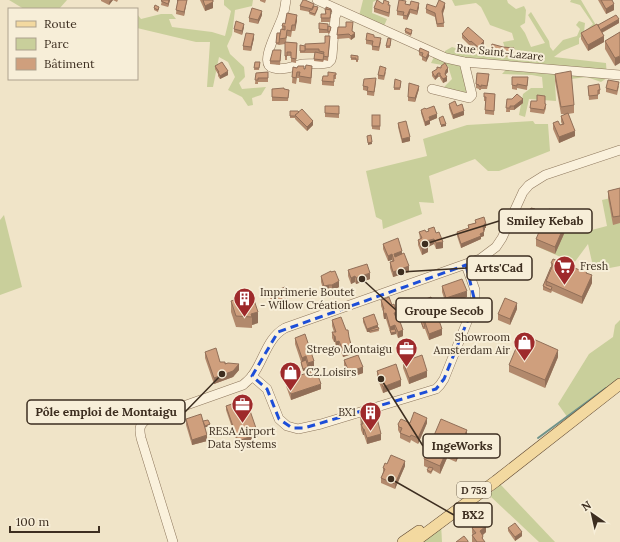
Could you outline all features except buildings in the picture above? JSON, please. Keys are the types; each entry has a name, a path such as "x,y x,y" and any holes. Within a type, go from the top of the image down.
{"main road":[{"name":"D 753","path":"414,542 617,387"},
{"name":"D 753","path":"403,542 522,455 546,440"}],"street":[{"path":"286,0 284,14 274,35 267,58 268,66 271,68 277,69 302,64 328,63 332,56 335,18 338,10"},
{"name":"Rue Saint-Lazare","path":"317,0 446,58 464,62 620,75"},
{"path":"432,90 469,98 472,95 464,62"},
{"path":"174,542 140,438 139,428 141,423 146,419 243,385 252,376 273,337 285,328 480,259 496,247 502,238 523,192 535,180 545,175 620,150"},
{"path":"252,376 267,389 279,419 287,426 298,429 337,419 436,389 444,379 475,302 474,290 466,265"}],"highlighted area":[{"path":"466,265 475,302 444,379 436,389 304,428 292,428 279,419 267,389 252,376 278,332"}],"green space":[{"path":"9,0 67,0 60,8 22,8"},
{"path":"224,0 253,0 252,6 235,10 232,35 227,46 230,54 244,67 245,77 239,83 242,89 266,87 261,95 252,98 253,105 248,106 242,97 228,90 235,77 228,62 219,57 213,87 207,87 210,42 196,42 138,28 138,15 141,19 161,14 172,14 176,19 169,19 172,27 212,32 225,36 231,11 224,5"},
{"path":"363,0 377,0 373,2 372,13 387,19 384,26 359,16"},
{"path":"452,0 507,0 508,3 516,9 524,6 526,10 525,23 520,26 531,47 545,43 528,15 531,12 549,41 550,47 553,51 563,40 577,36 580,29 576,25 579,21 585,23 584,32 593,24 580,5 570,2 571,0 581,0 597,27 579,38 579,44 562,51 554,57 606,63 607,78 601,82 587,77 555,81 556,101 529,99 525,117 519,115 523,94 531,88 543,88 542,77 532,75 502,74 512,63 462,68 467,94 444,87 452,79 448,66 431,63 434,57 445,62 445,51 452,47 479,55 529,56 524,51 505,48 503,42 514,40 512,33 490,25 481,7 476,3 455,6"},
{"path":"533,121 535,124 548,124 550,151 499,171 488,171 475,159 429,176 434,203 419,202 422,214 383,229 382,220 376,217 366,171 427,156 423,139 467,125"},
{"path":"620,196 620,266 594,271 588,244 574,263 536,246 549,217 584,232 607,226 602,200"},
{"path":"4,215 22,287 0,295 0,220"},
{"path":"620,320 620,379 568,418 558,404 589,354 613,337 615,325"},
{"path":"500,484 555,542 539,542 489,495"},
{"path":"441,524 442,542 416,542"}],"waterway":[{"path":"538,438 606,388"}],"place":[{"name":"Smiley Kebab","path":"425,244"},
{"name":"Arts'Cad","path":"401,272"},
{"name":"Groupe Secob","path":"362,279"},
{"name":"Fresh","path":"565,286"},
{"name":"Imprimerie Boutet - Willow Création","path":"244,318"},
{"name":"Showroom Amsterdam Air","path":"525,362"},
{"name":"Strego Montaigu","path":"407,368"},
{"name":"Pôle emploi de Montaigu","path":"222,374"},
{"name":"IngeWorks","path":"381,379"},
{"name":"C2.Loisirs","path":"291,392"},
{"name":"RESA Airport Data Systems","path":"242,424"},
{"name":"BX1","path":"371,432"},
{"name":"BX2","path":"391,479"}]}
